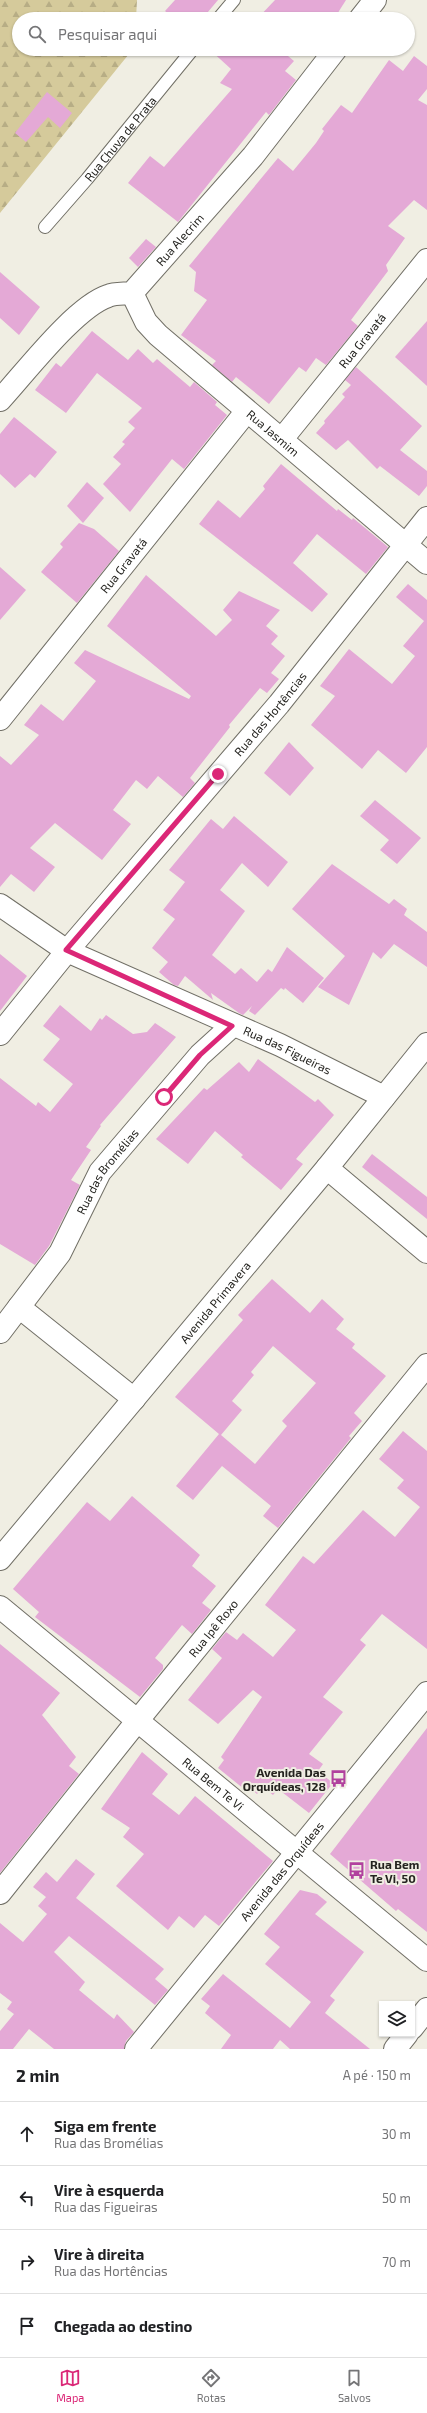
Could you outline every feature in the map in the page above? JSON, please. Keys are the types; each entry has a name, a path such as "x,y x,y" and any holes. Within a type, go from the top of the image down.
{"street":[{"path":"366,12 375,0"},
{"name":"Rua Alecrim","path":"132,293 253,156 331,56"},
{"name":"Rua Gravatá","path":"282,439 427,260"},
{"path":"0,400 79,315 97,301 108,295 132,293"},
{"name":"Rua Jasmim","path":"132,293 146,322 158,335 246,412 282,439 427,563"},
{"name":"Rua Gravatá","path":"0,719 246,412"},
{"name":"Rua das Hortências","path":"0,1034 66,950 279,704 427,518"},
{"name":"Rua das Figueiras","path":"0,905 66,950 232,1026 280,1045 384,1097"},
{"name":"Rua das Bromélias","path":"0,1332 60,1253 100,1172 200,1055 232,1026"},
{"name":"Avenida Primavera","path":"0,1558 327,1168 427,1044"},
{"path":"327,1168 427,1252"},
{"path":"19,1307 134,1398"},
{"name":"Rua Ipê Roxo","path":"0,1893 138,1720 427,1365"},
{"name":"Rua Bem Te Vi","path":"0,1608 138,1720 296,1854 427,1960"},
{"name":"Avenida das Orquídeas","path":"136,2049 427,1693"},
{"path":"415,2024 427,2009"},
{"path":"395,2049 405,2037"}],"lane":[{"path":"224,12 234,0"},
{"name":"Rua Chuva de Prata","path":"46,227 187,56"}],"green space":[{"path":"0,0 137,0 136,12 12,12 12,56 127,56 0,213"}],"building":[{"path":"175,0 218,0 208,12 165,11"},
{"path":"275,0 346,0 338,12 264,12"},
{"path":"217,56 288,56 294,61 285,71 296,80 269,115 266,112 178,222 128,183 150,156 164,167 232,89 220,83 231,69"},
{"path":"414,56 427,66 427,89 418,100 427,105 427,210 414,200 388,226 405,238 386,265 388,271 351,320 358,326 326,365 316,358 306,372 299,367 269,404 236,377 232,382 212,365 216,361 181,335 207,300 194,291 196,272 189,266 278,158 293,171 316,143 324,131 322,129 341,105 352,113 389,60 403,71"},
{"path":"47,92 72,113 60,128 48,117 26,142 15,133"},
{"path":"146,239 156,247 138,267 129,258"},
{"path":"0,272 40,307 19,335 0,318"},
{"path":"427,321 427,386 395,357"},
{"path":"92,331 128,360 138,349 153,363 157,359 190,387 194,382 217,402 215,405 227,415 184,469 172,459 130,512 103,484 121,464 113,457 125,444 122,442 135,428 128,422 142,408 97,373 66,413 35,390 56,363 61,367"},
{"path":"356,367 422,426 400,450 427,471 427,486 419,496 380,466 377,469 348,440 336,450 316,433 325,423 324,421 345,397 342,394 351,385 345,380"},
{"path":"14,417 57,452 35,478 30,474 15,488 0,474 0,434"},
{"path":"281,464 337,511 338,509 352,520 353,518 388,547 366,574 317,534 293,563 328,594 312,612 199,524 218,500 240,518 265,489 263,486"},
{"path":"87,482 104,498 83,523 67,506"},
{"path":"79,523 94,529 119,551 77,603 41,572 63,547 60,544"},
{"path":"0,567 26,590 0,620"},
{"path":"146,575 216,636 232,620 223,610 239,591 280,610 266,626 278,636 271,644 285,656 271,673 279,679 267,693 260,688 229,725 230,727 190,778 195,783 183,797 158,776 147,789 136,780 113,810 131,824 102,860 55,823 30,848 55,867 34,892 11,874 0,887 0,756 11,765 39,735 24,725 41,704 63,721 96,681 74,663 85,650 189,699 191,696 107,626"},
{"path":"408,584 427,600 427,747 406,773 378,750 362,769 311,725 335,696 320,686 349,649 392,684 415,656 403,646 424,621 396,597"},
{"path":"289,742 314,768 290,796 264,773"},
{"path":"375,800 421,838 397,864 380,850 389,840 360,816"},
{"path":"234,816 288,862 268,887 242,863 220,890 245,911 212,955 235,974 241,968 257,982 268,969 272,972 287,947 324,978 303,1003 285,988 284,990 281,988 255,1015 249,1011 252,1006 243,1015 211,993 213,1000 185,976 178,986 174,985 159,972 168,962 152,948 175,919 163,910 185,882 169,870 211,819 223,829"},
{"path":"332,864 389,904 394,899 407,909 404,915 427,932 427,967 394,944 381,959 373,952 349,1005 318,987 345,956 292,909"},
{"path":"0,954 27,976 0,1011"},
{"path":"60,1005 91,1031 100,1018 102,1020 106,1015 133,1034 147,1032 155,1023 176,1037 100,1125 101,1126 86,1147 91,1150 71,1180 80,1185 49,1246 35,1265 0,1244 0,1078 36,1106 38,1102 50,1112 73,1084 43,1060 60,1039 43,1026"},
{"path":"258,1059 315,1102 318,1099 334,1115 296,1159 303,1164 281,1190 241,1157 243,1155 215,1131 188,1164 156,1139 204,1088 207,1090 239,1062 249,1072"},
{"path":"372,1154 427,1197 427,1219 362,1167"},
{"path":"272,1279 310,1313 322,1299 344,1319 336,1329 355,1344 352,1348 386,1376 354,1413 362,1421 349,1436 351,1438 278,1528 263,1516 271,1506 222,1466 193,1500 176,1486 219,1434 175,1397 243,1320 238,1315","holes":["273,1346 316,1383 282,1421 287,1426 255,1464 221,1435 242,1410 232,1401 254,1375 251,1372"]},
{"path":"403,1431 427,1451 427,1649 382,1614 360,1640 366,1645 323,1697 343,1712 309,1754 323,1764 318,1771 333,1783 309,1813 278,1789 273,1795 263,1787 257,1794 247,1786 244,1789 218,1768 224,1760 221,1757 262,1697 253,1690 218,1724 188,1700 222,1658 212,1649 226,1632 237,1640 243,1633 273,1657 296,1630 265,1605 303,1556 314,1564 363,1510 395,1537 420,1507 397,1488 404,1480 379,1459"},
{"path":"132,1496 200,1555 192,1566 216,1586 202,1603 211,1610 192,1634 182,1625 155,1658 163,1665 163,1669 140,1697 35,1617 39,1612 13,1589 87,1502 110,1521"},
{"path":"0,1644 60,1693 42,1715 76,1757 69,1766 79,1774 0,1873"},
{"path":"427,1728 427,1932 398,1909 396,1911 330,1854"},
{"path":"142,1752 168,1774 152,1794 179,1815 195,1796 273,1861 219,1926 205,1915 194,1928 179,1916 168,1930 116,1886 144,1854 123,1837 130,1828 101,1809"},
{"path":"76,1859 95,1874 76,1898 164,1969 155,1979 168,1990 155,2005 69,1936 54,1952 85,1982 79,1990 114,2019 117,2014 134,2032 126,2041 124,2049 54,2049 29,2029 13,2049 0,2049 0,2031 14,2014 7,2009 12,2002 0,1993 0,1923 23,1942 47,1914 38,1906 46,1897 33,1887 46,1872 57,1882"},
{"path":"300,1890 317,1894 327,1902 315,1914 364,1952 330,1996 335,2000 325,2013 370,2049 290,2049 280,2040 273,2049 221,2049 231,2035 205,2013 210,2006 201,1999 223,1974 290,2028 311,2002 265,1964 280,1947 264,1934"}],"place":[{"name":"Avenida Das Orquídeas, 128","path":"339,1779"},
{"name":"Rua Bem Te Vi, 50","path":"357,1871"}],"route":[{"path":"164,1097 200,1055 232,1026 66,950 218,774"}]}
